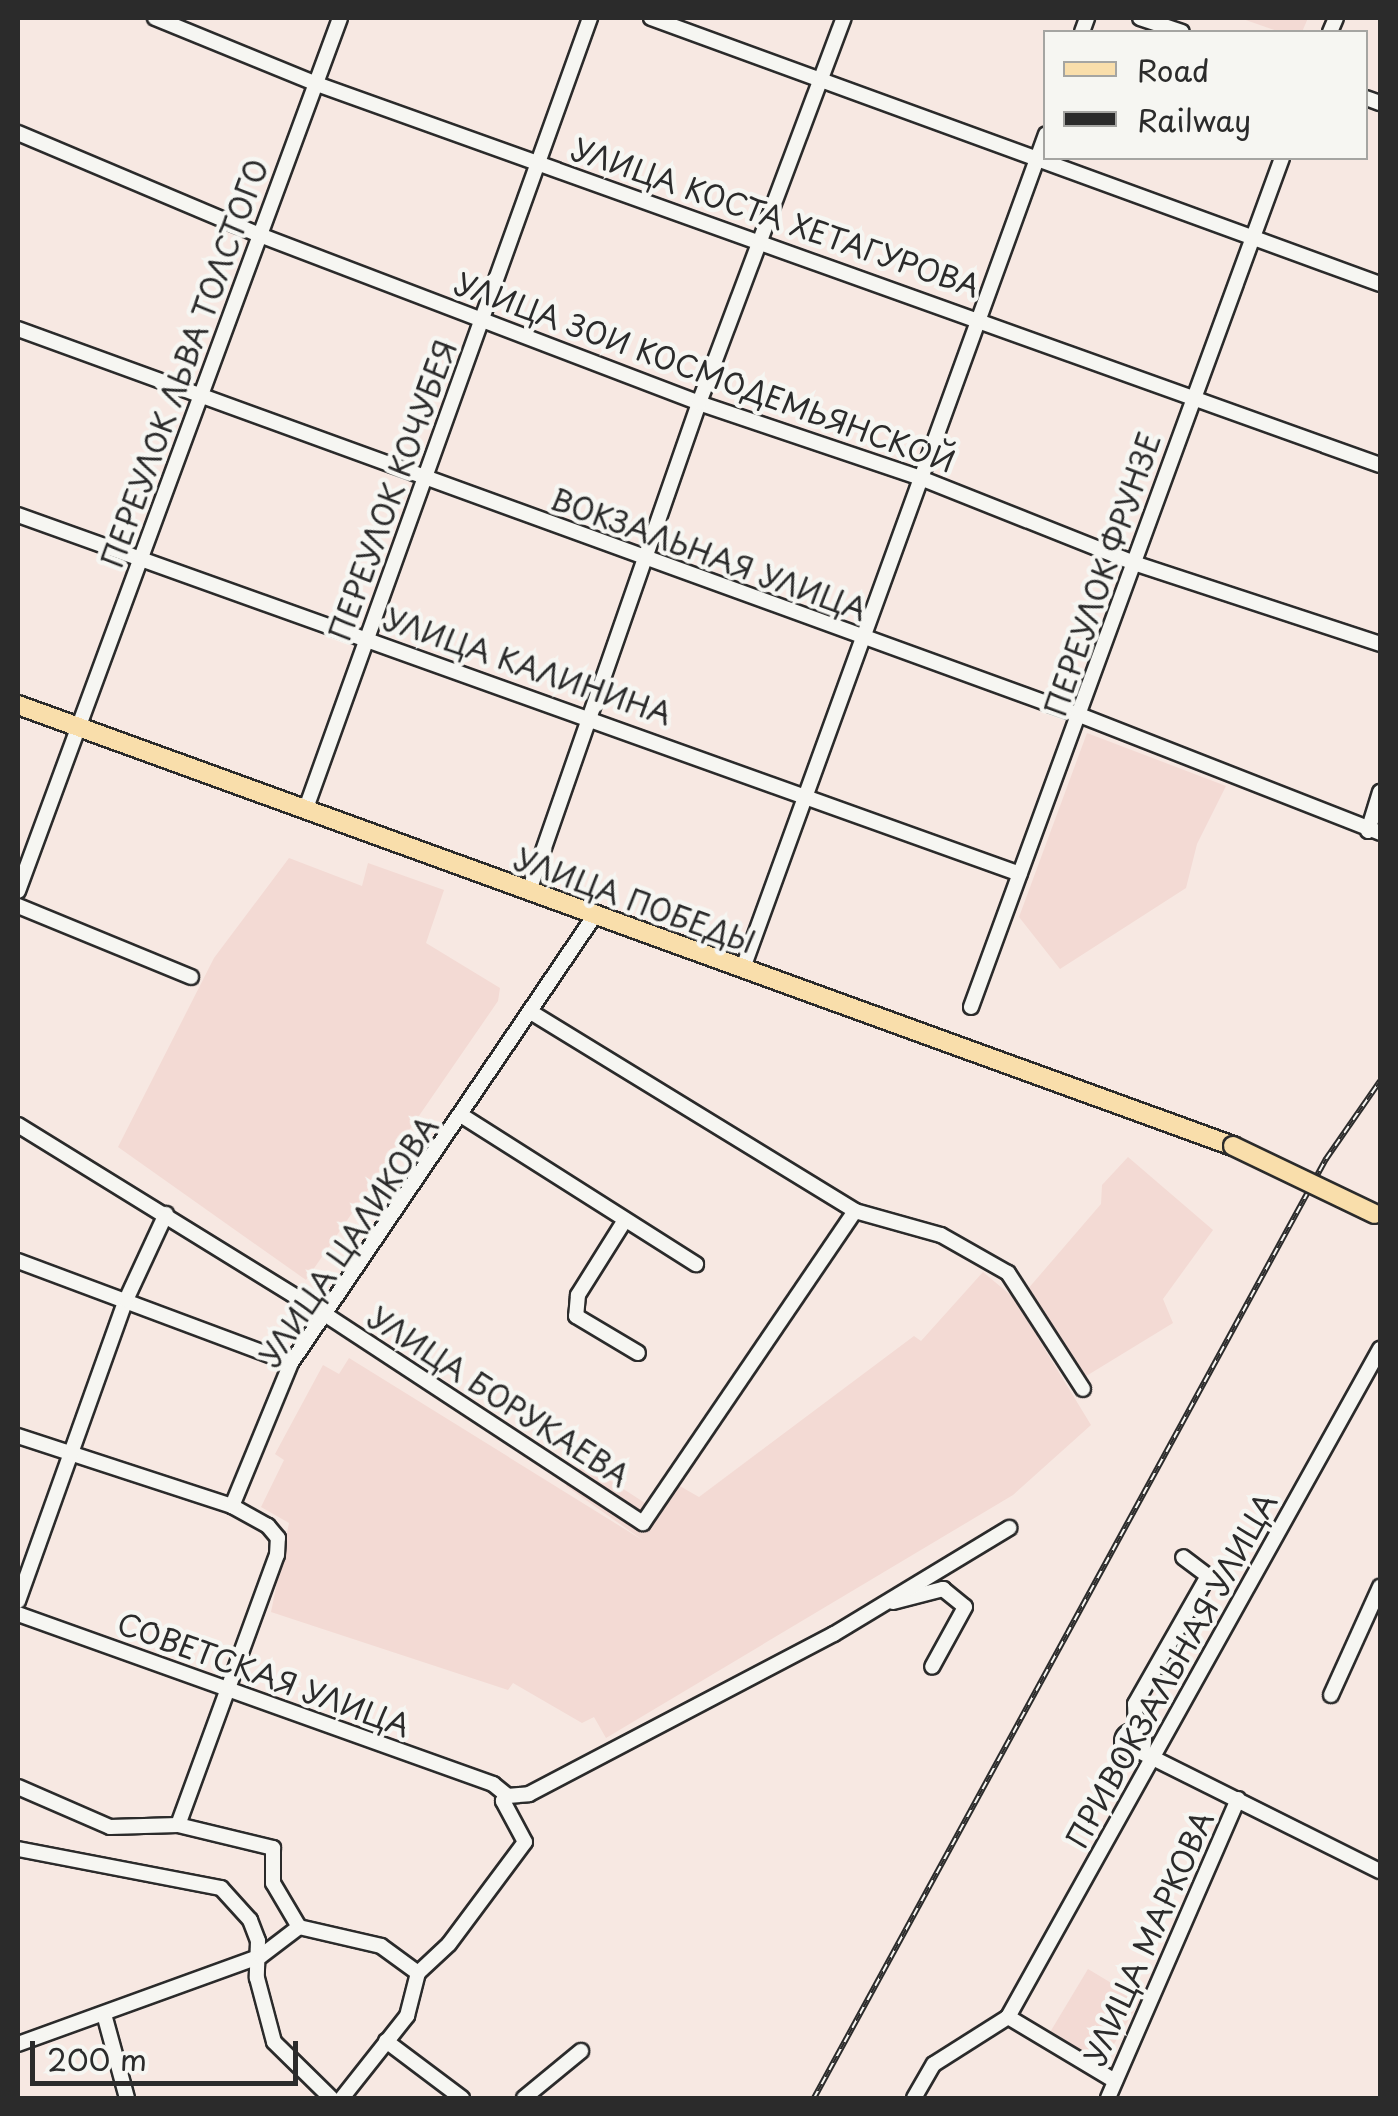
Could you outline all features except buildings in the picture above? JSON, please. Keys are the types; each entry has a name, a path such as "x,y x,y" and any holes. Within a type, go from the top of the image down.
{"main road":[{"name":"УЛИЦА ПОБЕДЫ","path":"18,704 1233,1146 1378,1215"}],"street":[{"name":"УЛИЦА КОСТА ХЕТАГУРОВА","path":"156,18 314,83 981,318 1380,466"},
{"name":"ПЕРЕУЛОК ЛЬВА ТОЛСТОГО","path":"18,891 145,557 199,394 340,18"},
{"name":"ПЕРЕУЛОК КОЧУБЕЯ","path":"305,811 590,18"},
{"path":"651,18 1380,284"},
{"path":"529,891 759,239 844,18"},
{"path":"1140,18 1176,30"},
{"name":"УЛИЦА ЗОИ КОСМОДЕМЬЯНСКОЙ","path":"18,133 258,234 700,403 923,479 1136,564 1380,644"},
{"path":"743,968 1043,142"},
{"name":"ПЕРЕУЛОК ФРУНЗЕ","path":"970,1007 1082,716 1192,398 1281,160"},
{"name":"ВОКЗАЛЬНАЯ УЛИЦА","path":"18,329 644,562 1082,716 1374,832"},
{"name":"УЛИЦА КАЛИНИНА","path":"18,515 807,793 1020,874"},
{"path":"1374,832 1380,792"},
{"path":"18,906 191,977"},
{"name":"УЛИЦА ЦАЛИКОВА","path":"232,1506 292,1363 534,1014 595,916"},
{"path":"534,1014 855,1212 941,1235 1008,1273 1083,1388"},
{"path":"464,1117 696,1264"},
{"name":"УЛИЦА БОРУКАЕВА","path":"18,1125 326,1315 643,1524 855,1212"},
{"path":"18,1602 126,1300 166,1214"},
{"path":"625,1220 578,1295 576,1316 638,1352"},
{"path":"18,1262 292,1363"},
{"name":"ПРИВОКЗАЛЬНАЯ УЛИЦА","path":"914,2098 934,2064 1008,2017 1380,1349"},
{"path":"18,1436 232,1506 278,1538 231,1694 178,1824"},
{"path":"342,2098 407,2016 418,1973 449,1944 525,1842 503,1801 508,1796 529,1794 630,1744 879,1606 1009,1528"},
{"path":"1183,1557 1208,1576 1135,1704 1137,1736 1156,1756 1380,1871"},
{"path":"1332,1695 1380,1587"},
{"path":"879,1606 943,1589 964,1607 932,1667"},
{"name":"СОВЕТСКАЯ УЛИЦА","path":"18,1614 231,1694 494,1784 508,1796"},
{"path":"18,1787 110,1827 178,1824 273,1848 273,1883 299,1927 381,1946 418,1973"},
{"name":"УЛИЦА МАРКОВА","path":"1108,2098 1238,1800"},
{"path":"18,1850 221,1888 250,1920 261,1956 257,1978 274,2042 331,2098"},
{"path":"18,2044 261,1956 299,1927"},
{"path":"104,2014 128,2098"},
{"path":"1008,2017 1115,2081"},
{"path":"386,2041 462,2098"},
{"path":"524,2098 581,2051"}],"shaded area":[{"path":"1240,18 1308,18 1303,30 1274,30"},
{"path":"1087,733 1226,786 1197,844 1186,888 1060,969 1019,917"},
{"path":"289,858 362,886 368,863 444,890 426,943 500,988 498,1001 306,1280 118,1147 214,958"},
{"path":"1128,1157 1213,1230 1163,1299 1173,1323 1083,1378 1027,1290 1101,1204 1102,1185"},
{"path":"983,1272 1013,1297 1091,1425 1013,1495 606,1738 594,1717 582,1723 513,1683 508,1690 271,1612 289,1523 261,1507 284,1460 275,1454 323,1365 339,1374 349,1358 644,1541 566,1486 583,1463 659,1512 678,1485 699,1497 914,1336 921,1341"},
{"path":"1088,1969 1140,2000 1102,2064 1050,2032"}],"railway":[{"path":"814,2098 1326,1159 1380,1081"}]}
